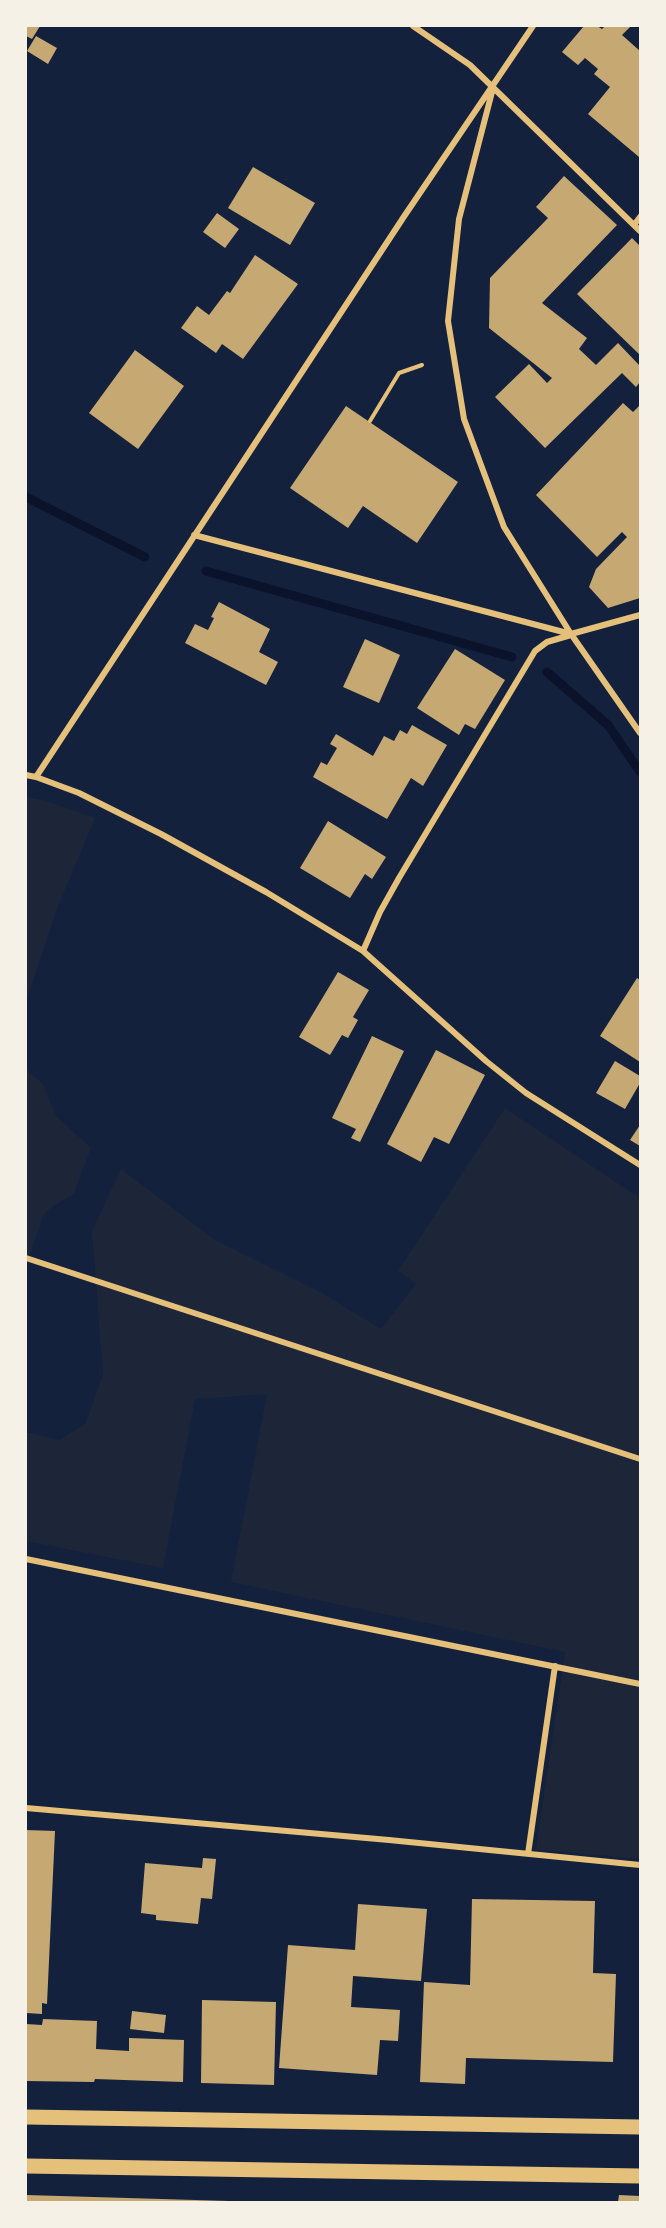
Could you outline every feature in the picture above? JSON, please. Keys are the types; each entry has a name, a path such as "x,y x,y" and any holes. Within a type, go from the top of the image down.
{"main road":[{"path":"26,2117 640,2127"},
{"path":"26,2166 640,2176"}],"street":[{"path":"413,26 456,54 493,87 640,231"},
{"path":"36,777 405,215 533,26"},
{"path":"493,87 459,219 448,321 464,419 504,527 571,634 640,733"},
{"path":"634,225 640,217"},
{"path":"194,535 571,634"},
{"path":"363,951 380,912 399,878 535,651 547,642 640,615"},
{"path":"26,775 96,801 209,860 363,951 486,1061 526,1093 640,1165"},
{"path":"26,1258 640,1459"},
{"path":"26,1559 640,1684"},
{"path":"528,1854 555,1666"},
{"path":"26,1808 640,1865"}],"path":[{"path":"370,421 399,373 422,364"}],"shaded area":[{"path":"26,797 46,801 95,818 56,911 26,1001"},
{"path":"26,1069 43,1084 56,1116 91,1148 74,1193 45,1212 26,1265"},
{"path":"505,1108 640,1198 640,1859 536,1849 565,1652 231,1582 267,1394 195,1399 163,1568 26,1541 26,1432 60,1440 86,1423 103,1374 92,1231 121,1169 215,1240 322,1293 381,1329 416,1284 398,1271"}],"building":[{"path":"26,26 40,26 32,39 26,36"},
{"path":"584,26 597,26 602,29 605,26 631,26 622,35 640,51 639,157 588,114 610,87 594,74 598,69 585,58 578,65 562,52"},
{"path":"36,36 57,48 48,64 27,51"},
{"path":"253,167 315,203 290,245 228,208"},
{"path":"564,176 617,225 542,303 587,338 579,349 596,365 618,343 640,366 640,382 636,387 622,373 545,448 495,397 529,364 547,383 552,378 489,328 490,278 548,218 536,207"},
{"path":"217,213 239,229 225,248 203,232"},
{"path":"632,238 640,246 640,355 577,294"},
{"path":"255,255 298,284 243,359 222,344 216,353 181,328 197,306 209,315 227,291 230,293"},
{"path":"135,350 184,386 138,449 89,413"},
{"path":"623,403 633,412 640,405 640,598 608,608 589,587 596,569 627,537 622,532 597,557 536,495"},
{"path":"346,406 458,482 417,543 363,506 348,528 290,488"},
{"path":"219,602 270,629 259,652 278,662 266,685 185,643 195,624 208,630 214,618 211,617"},
{"path":"365,639 400,655 379,703 343,687"},
{"path":"455,649 505,680 475,729 465,724 459,735 417,708"},
{"path":"412,725 447,745 423,786 411,778 387,819 313,777 321,762 327,765 337,748 330,744 336,734 373,756 384,736 394,741 400,730 407,734"},
{"path":"328,821 386,857 372,879 365,874 350,898 300,868"},
{"path":"338,972 369,990 353,1017 358,1020 348,1038 342,1035 330,1055 299,1037"},
{"path":"637,978 640,980 640,1062 600,1036"},
{"path":"372,1036 404,1051 360,1142 351,1138 356,1129 332,1118"},
{"path":"436,1050 485,1075 449,1144 434,1137 421,1162 387,1144"},
{"path":"615,1061 640,1076 640,1083 625,1109 596,1093"},
{"path":"640,1125 640,1146 630,1140"},
{"path":"26,1830 55,1831 47,2004 42,2003 42,2014 26,2013"},
{"path":"203,1858 216,1859 212,1899 201,1898 198,1924 156,1920 156,1915 141,1913 145,1863 202,1868"},
{"path":"472,1899 595,1901 593,1973 616,1974 613,2062 466,2058 465,2084 420,2082 424,1982 470,1985"},
{"path":"358,1904 427,1909 421,1981 353,1976 351,2007 400,2010 398,2041 380,2040 377,2075 279,2068 288,1945 355,1950"},
{"path":"202,2000 276,2002 274,2085 201,2083"},
{"path":"132,2011 166,2015 164,2033 130,2029"},
{"path":"43,2019 97,2021 96,2049 129,2051 129,2038 184,2040 183,2082 95,2079 94,2082 26,2081 26,2024 42,2025"},
{"path":"26,2195 229,2201 229,2202 26,2202"},
{"path":"619,2195 640,2196 640,2202 618,2202"}],"waterway":[{"path":"26,497 145,557"},
{"path":"206,571 512,657"},
{"path":"547,672 608,725 640,772"}]}
